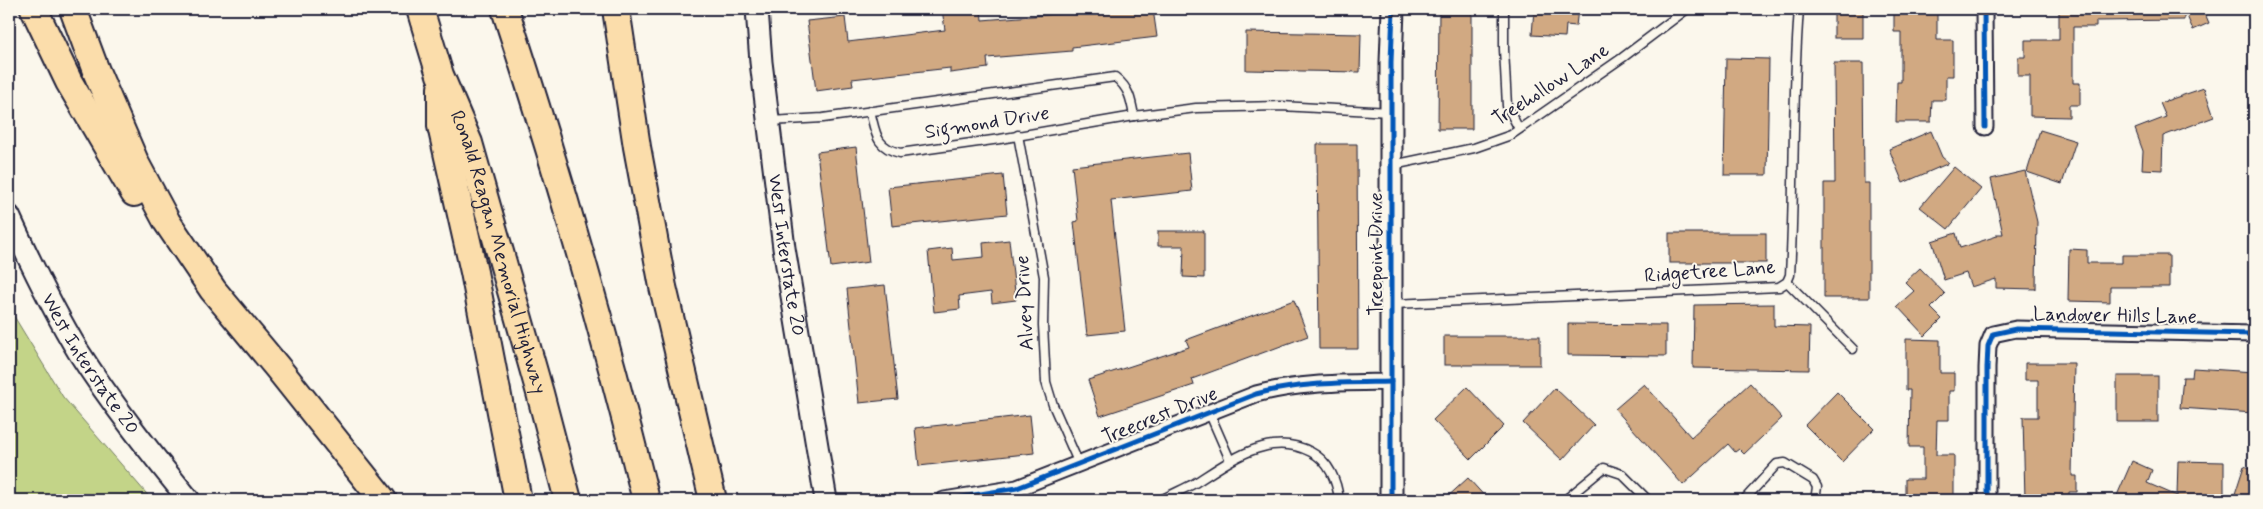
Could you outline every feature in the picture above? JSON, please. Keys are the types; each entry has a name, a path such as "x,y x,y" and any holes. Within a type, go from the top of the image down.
{"highway":[{"path":"34,9 69,82 141,204 167,222"},
{"path":"73,9 96,72 143,179 167,222 213,290 277,367 382,500"},
{"name":"Ronald Reagan Memorial Highway","path":"420,9 440,75 469,143 540,393 568,500"},
{"path":"505,9 567,209 615,378 646,500"},
{"path":"616,9 636,147 663,287 713,500"},
{"path":"440,75 441,126 474,272 518,500"}],"main road":[{"name":"West Interstate 20","path":"757,9 761,62 770,121 784,248 826,500"},
{"name":"Treepoint Drive","path":"1391,500 1390,112 1393,9"},
{"name":"West Interstate 20","path":"9,216 32,267 78,351 145,446 189,500"}],"street":[{"path":"1984,9 1985,127"},
{"name":"Landover Hills Lane","path":"1987,500 1987,368 1988,346 1993,334 2016,329 2254,334"},
{"name":"Treecrest Drive","path":"944,500 1017,488 1256,394 1285,386 1391,382"}],"lane":[{"path":"1504,9 1507,106 1519,129"},
{"name":"Treehollow Lane","path":"1391,165 1474,148 1511,135 1622,58 1687,9"},
{"name":"Ridgetree Lane","path":"1391,304 1779,287 1788,282 1793,213 1796,44 1799,9"},
{"name":"Sigmond Drive","path":"770,121 823,118 1115,77 1123,84 1130,95 1134,116"},
{"name":"Sigmond Drive","path":"870,111 880,144 887,150 900,153 1196,108 1254,106 1390,112"},
{"name":"Alvey Drive","path":"1018,135 1044,277 1043,326 1046,382 1053,404 1080,464"},
{"path":"1788,282 1853,349"},
{"path":"1209,412 1230,460"},
{"path":"1161,500 1194,483 1230,460 1264,446 1282,444 1304,448 1319,456 1330,469 1339,500"},
{"path":"1744,500 1777,464 1785,463 1812,480 1817,487 1814,500"},
{"path":"1564,500 1604,468 1622,474 1648,500"}],"green space":[{"path":"9,308 63,397 152,500 9,500"}],"building":[{"path":"942,9 981,9 982,20 1082,12 1082,9 1153,9 1157,37 1072,47 1072,51 987,58 988,68 950,73 950,68 852,79 853,86 816,91 807,21 845,17 848,42 945,30"},
{"path":"1439,9 1472,9 1472,129 1438,129"},
{"path":"1534,9 1578,9 1576,26 1566,25 1565,37 1532,35"},
{"path":"1834,9 1863,9 1863,38 1834,38"},
{"path":"1894,9 1937,9 1937,40 1953,40 1953,76 1946,76 1946,100 1932,100 1931,122 1896,122 1897,82 1901,82 1901,32 1894,32"},
{"path":"2059,9 2184,9 2184,20 2096,21 2096,27 2073,27 2073,83 2080,83 2080,105 2069,105 2069,117 2030,116 2030,76 2018,76 2018,57 2025,57 2025,40 2059,40"},
{"path":"2184,9 2203,9 2209,23 2193,30"},
{"path":"1246,32 1361,34 1360,72 1246,70"},
{"path":"1726,58 1769,59 1767,175 1724,175"},
{"path":"1834,63 1863,63 1864,183 1869,183 1869,298 1824,298 1824,183 1835,183"},
{"path":"2204,88 2214,117 2163,136 2162,170 2142,169 2143,151 2135,129 2166,117 2160,103"},
{"path":"2040,130 2076,141 2062,184 2027,172"},
{"path":"1931,131 1942,157 1949,163 1903,183 1889,149"},
{"path":"1317,144 1357,144 1358,349 1319,349"},
{"path":"856,147 869,262 831,267 817,152"},
{"path":"1188,153 1192,191 1111,200 1125,331 1087,335 1074,222 1078,221 1072,166"},
{"path":"1954,167 1981,189 1948,229 1920,207"},
{"path":"2025,171 2037,222 2036,289 1996,288 1996,279 1971,287 1966,273 1944,280 1932,241 1956,233 1960,248 1997,236 1997,234 2003,234 1991,179"},
{"path":"1003,175 1007,214 892,226 888,187"},
{"path":"1158,231 1204,231 1204,278 1183,277 1184,246 1158,246"},
{"path":"1669,233 1766,233 1766,263 1669,263"},
{"path":"1009,240 1016,300 992,303 991,292 959,296 960,309 934,312 928,251 952,248 953,260 984,257 983,243"},
{"path":"2069,249 2087,250 2087,263 2122,263 2122,255 2169,255 2169,287 2110,287 2110,302 2068,301"},
{"path":"1920,268 1945,294 1931,308 1942,319 1925,336 1897,306 1914,291 1905,282"},
{"path":"885,285 898,399 859,403 847,289"},
{"path":"1294,300 1308,336 1192,379 1194,385 1100,416 1088,380 1189,347 1186,340"},
{"path":"1774,304 1774,326 1810,327 1809,370 1693,368 1694,305"},
{"path":"1568,324 1666,325 1666,356 1568,355"},
{"path":"1444,336 1540,336 1540,365 1444,365"},
{"path":"1906,339 1940,340 1940,373 1954,373 1954,391 1949,391 1949,420 1937,420 1936,455 1954,455 1954,497 1905,497 1905,479 1923,479 1923,447 1909,447 1910,390 1906,390"},
{"path":"2025,363 2074,363 2072,476 2077,476 2077,492 2069,492 2069,500 2025,500 2023,417 2038,417 2038,380 2025,380"},
{"path":"2193,368 2254,372 2254,413 2180,408 2183,377 2192,377"},
{"path":"2117,376 2158,376 2158,422 2117,422"},
{"path":"1750,383 1782,418 1744,454 1739,449 1735,452 1728,444 1683,485 1615,409 1644,384 1691,437"},
{"path":"1467,387 1504,426 1471,459 1433,420"},
{"path":"1555,388 1594,425 1562,460 1523,423"},
{"path":"1837,392 1874,429 1842,462 1805,425"},
{"path":"1030,415 1034,453 919,466 915,428"},
{"path":"2132,461 2152,470 2147,483 2177,496 2178,461 2224,462 2224,498 2115,500"},
{"path":"2244,466 2254,470 2254,500 2233,500"},
{"path":"1468,478 1488,500 1444,500"}],"cycle path":[{"path":"1391,500 1391,62 1393,9"},
{"path":"1984,9 1985,127"},
{"path":"1987,500 1987,368 1988,346 1993,334 2016,329 2254,334"},
{"path":"944,500 1017,488 1256,394 1306,385 1391,382"}]}
